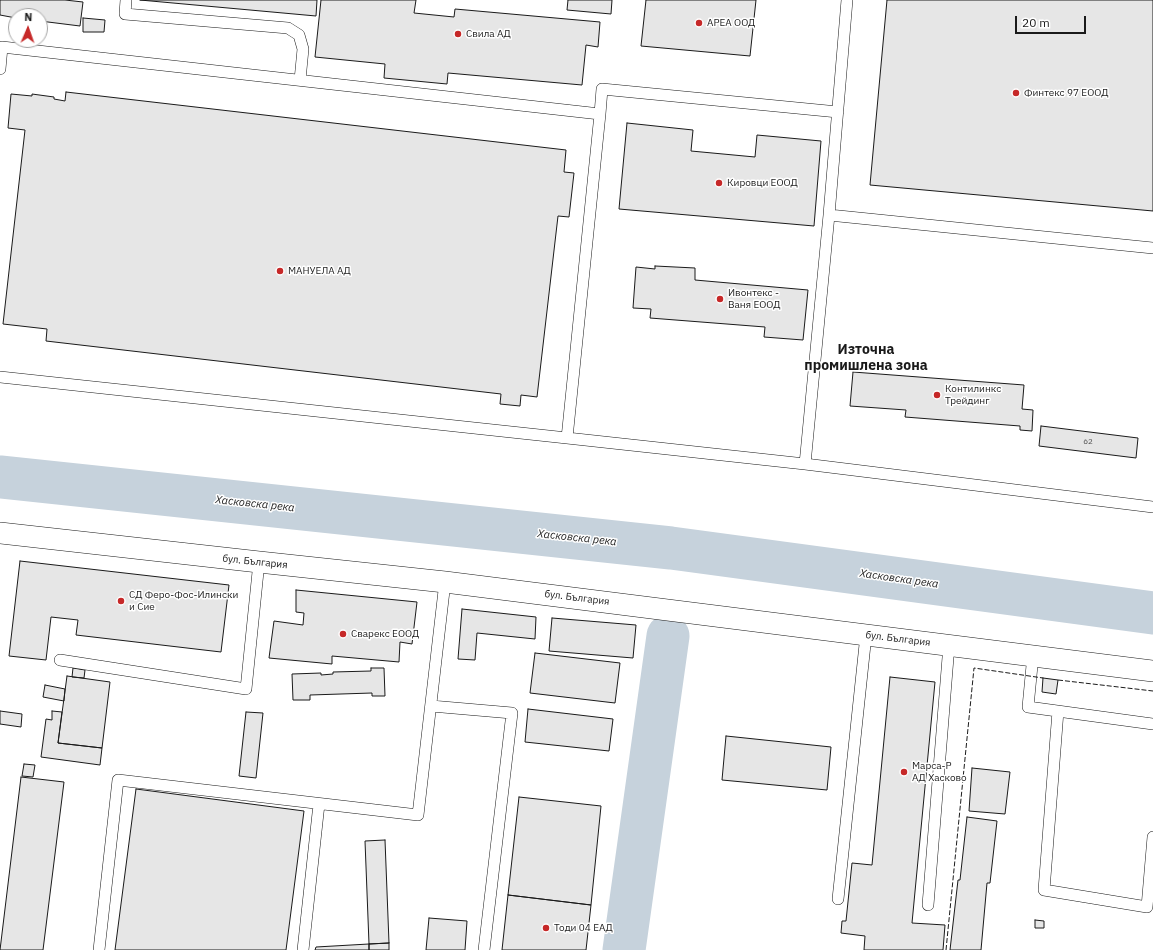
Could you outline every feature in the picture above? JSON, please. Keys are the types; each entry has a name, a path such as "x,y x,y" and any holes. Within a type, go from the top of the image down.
{"street":[{"name":"бул. България","path":"0,533 445,582 1153,670"}],"lane":[{"path":"126,0 125,14 288,28 299,35 303,49 300,80"},
{"path":"805,464 829,215 847,0"},
{"path":"0,69 2,47 600,114"},
{"path":"567,438 602,89 838,112"},
{"path":"829,215 1153,248"},
{"path":"0,377 805,464 1153,507"},
{"path":"60,660 246,689 259,562"},
{"path":"99,950 118,780 418,815 445,582"},
{"path":"838,899 866,634"},
{"path":"928,905 949,645"},
{"path":"1033,655 1028,707 1153,724"},
{"path":"431,706 512,713 484,950"},
{"path":"1058,711 1044,890 1147,907 1153,837"},
{"path":"303,950 319,804"}],"building":[{"path":"0,0 65,0 83,2 80,26 48,22 48,8 8,8 8,16 0,15"},
{"path":"140,0 317,0 316,16"},
{"name":"Свила АД","path":"321,0 416,0 414,13 454,17 455,9 600,22 598,47 586,45 582,85 448,73 447,84 384,78 385,64 315,57"},
{"path":"568,0 612,0 611,14 567,10"},
{"name":"АРЕА ООД","path":"646,0 756,0 750,56 641,46"},
{"name":"Финтекс 97 ЕООД","path":"887,0 1153,0 1153,211 870,185"},
{"path":"83,18 105,20 104,32 83,32"},
{"name":"МАНУЕЛА АД","path":"66,92 566,150 564,172 574,173 569,217 558,216 537,397 521,395 520,406 500,404 501,394 46,341 47,329 3,324 25,130 8,128 11,94 32,96 32,94 54,97 54,99 65,101"},
{"name":"Кировци ЕООД","path":"627,123 693,130 691,151 755,157 757,135 821,141 814,226 619,209"},
{"name":"Ивонтекс - Ваня ЕООД","path":"655,266 695,268 695,280 808,290 803,340 764,337 765,327 650,318 651,309 633,308 636,267 655,269"},
{"name":"Контилинкс Трейдинг","path":"853,372 1024,385 1022,409 1033,410 1032,431 1020,430 1020,426 905,417 906,410 850,406"},
{"path":"1041,426 1138,438 1136,458 1039,446"},
{"name":"СД Феро-Фос-Илински и Сие","path":"20,561 229,585 221,652 76,635 78,620 51,617 46,660 9,656"},
{"name":"Сварекс ЕООД","path":"296,590 417,602 412,644 400,642 399,662 332,656 332,664 269,658 274,621 303,625 304,613 296,612"},
{"path":"462,609 536,617 535,639 477,633 475,660 458,659"},
{"path":"552,618 636,625 633,658 549,651"},
{"path":"535,653 620,663 615,703 530,693"},
{"path":"73,668 85,670 84,678 72,677"},
{"name":"Сварекс ЕООД","path":"371,668 384,668 385,696 372,696 372,693 310,695 310,700 293,700 292,674 321,673 321,675 333,674 333,672 371,671"},
{"path":"67,676 110,682 102,748 58,743"},
{"name":"Марса-Р АД Хасково","path":"890,677 935,682 912,923 945,925 943,950 864,950 865,936 841,933 842,921 846,921 852,863 872,865"},
{"path":"1043,678 1058,680 1056,694 1042,692"},
{"path":"45,685 65,689 64,701 43,697"},
{"path":"528,709 613,719 609,751 525,742"},
{"path":"0,711 22,714 21,727 0,724"},
{"path":"52,711 62,712 58,743 102,748 100,765 41,757 46,719 52,720"},
{"path":"246,712 263,713 256,778 239,776"},
{"path":"726,736 831,747 827,790 722,780"},
{"path":"24,764 35,765 33,777 22,776"},
{"path":"972,768 1010,772 1005,814 969,811"},
{"path":"21,777 64,782 43,950 0,950"},
{"path":"136,789 304,811 286,950 115,950"},
{"path":"519,797 601,806 591,905 508,895"},
{"path":"967,817 997,821 990,883 987,883 981,950 950,950 958,880 960,880"},
{"path":"385,840 389,943 369,944 365,841"},
{"name":"Тоди 04 ЕАД","path":"508,895 591,905 586,950 502,950"},
{"path":"429,918 467,921 465,950 426,950"},
{"path":"1035,920 1044,921 1044,928 1035,928"},
{"path":"389,943 389,950 369,950 369,944"},
{"path":"369,944 369,950 315,950 316,947"}],"waterway":[{"name":"Хасковска река","path":"0,477 671,548 1153,613"},
{"path":"624,950 668,636"}],"fence":[{"path":"946,950 974,668 1043,678"},
{"path":"1058,680 1153,691"}],"place":[{"name":"АРЕА ООД","path":"699,23"},
{"name":"Свила АД","path":"458,34"},
{"name":"Финтекс 97 ЕООД","path":"1016,93"},
{"name":"Кировци ЕООД","path":"719,183"},
{"name":"МАНУЕЛА АД","path":"280,271"},
{"name":"Ивонтекс - Ваня ЕООД","path":"720,299"},
{"name":"Контилинкс Трейдинг","path":"937,395"},
{"name":"СД Феро-Фос-Илински и Сие","path":"121,601"},
{"name":"Сварекс ЕООД","path":"343,634"},
{"name":"Марса-Р АД Хасково","path":"904,772"},
{"name":"Тоди 04 ЕАД","path":"546,928"}],"district":[{"name":"Източна промишлена зона","path":"866,358"}]}
